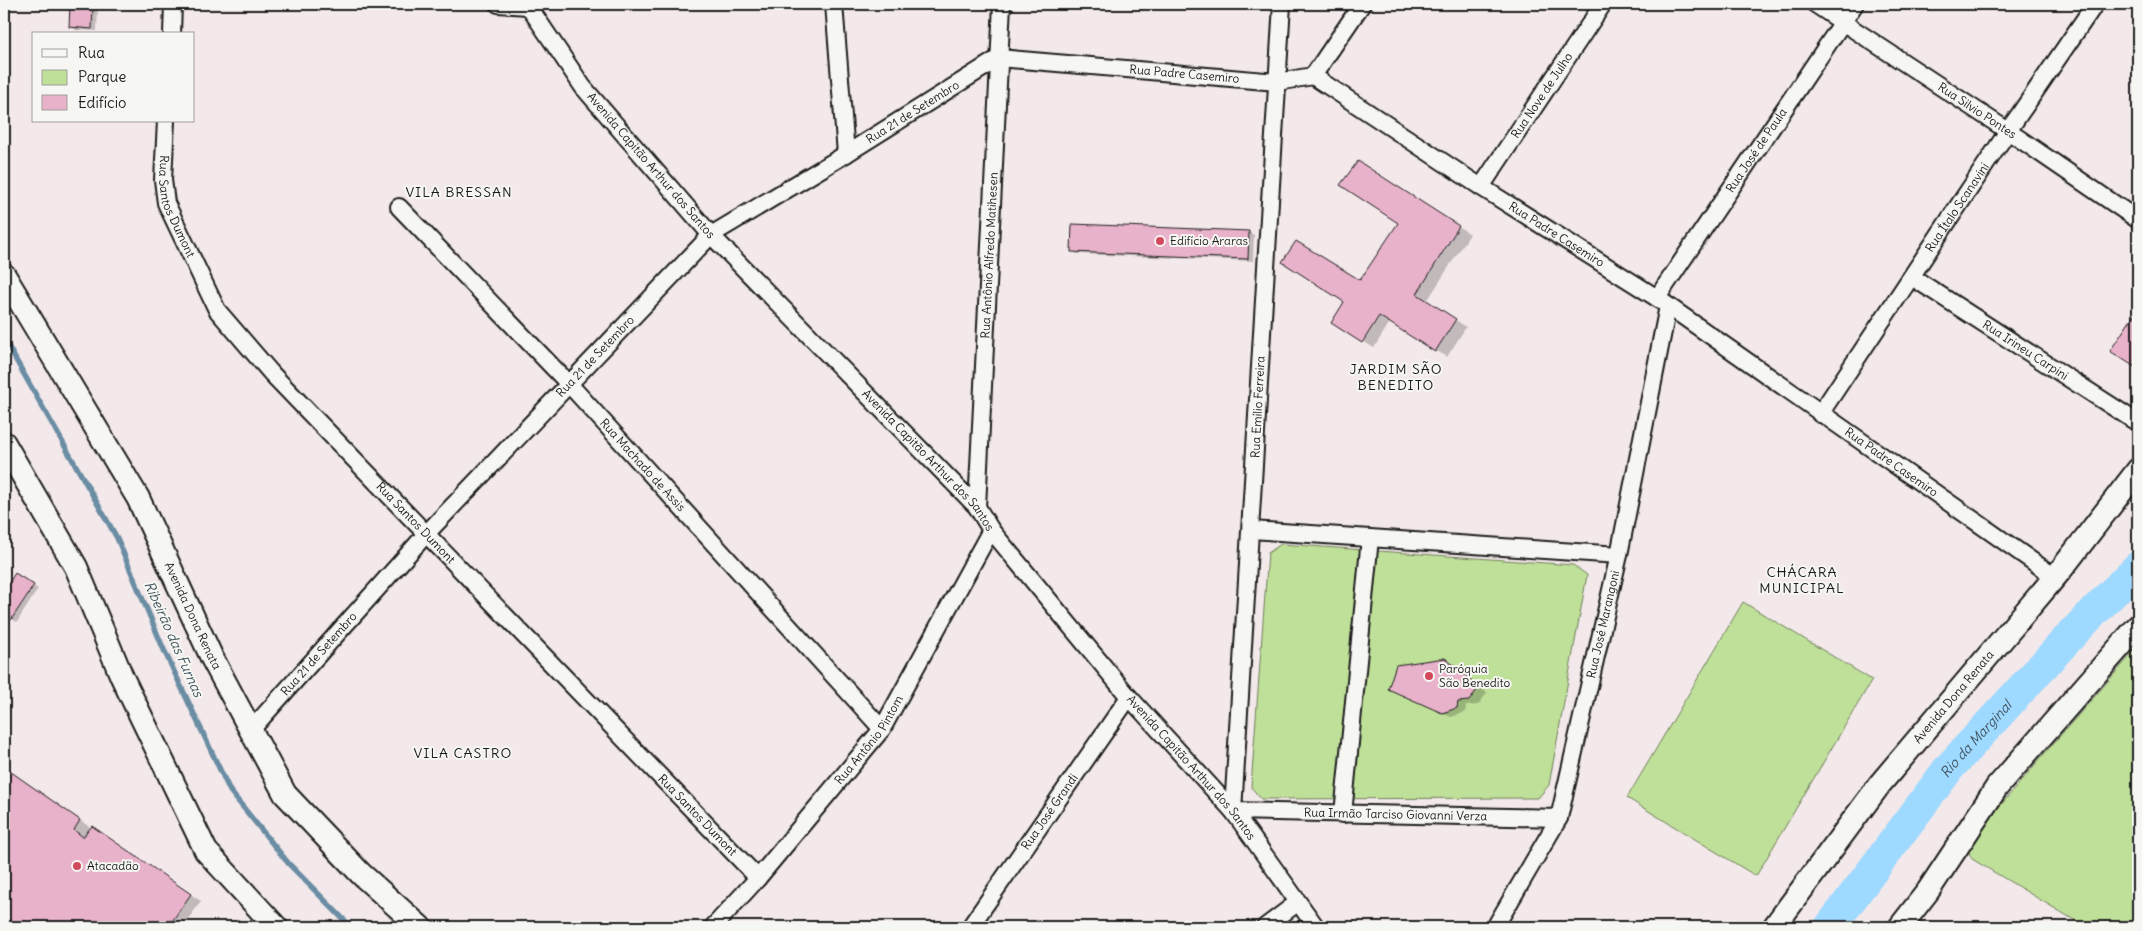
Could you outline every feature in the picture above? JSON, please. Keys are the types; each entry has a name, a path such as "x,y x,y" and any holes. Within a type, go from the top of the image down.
{"main road":[{"name":"Avenida Dona Renata","path":"4,274 138,498 212,658 285,794 361,874 420,927"},
{"path":"4,443 76,567 122,677 206,851 276,927"},
{"name":"Avenida Dona Renata","path":"1774,927 1880,784 2055,577 2138,470"},
{"path":"1900,927 1928,891 1996,787 2138,626"}],"street":[{"path":"172,32 174,4"},
{"path":"498,4 527,5"},
{"path":"834,4 846,154"},
{"name":"Rua Antônio Alfredo Matihesen","path":"977,506 1002,4"},
{"name":"Rua Emílio Ferreira","path":"1233,811 1282,4"},
{"path":"1313,76 1362,4"},
{"name":"Rua Nove de Julho","path":"1481,187 1603,4"},
{"name":"Rua Silvio Pontes","path":"1815,4 2008,131 2138,220"},
{"name":"Rua José de Paula","path":"1662,302 1855,4"},
{"name":"Rua Ítalo Scanavini","path":"1820,414 2008,131 2095,4"},
{"name":"Avenida Capitão Arthur dos Santos","path":"527,5 583,87 711,235 977,506 991,530 1129,697 1233,811 1316,927"},
{"name":"Rua 21 de Setembro","path":"251,730 427,534 711,235 846,154 999,58"},
{"name":"Rua Padre Casemiro","path":"999,58 1277,82 1313,76 1481,187 1662,302 2055,577"},
{"name":"Rua Santos Dumont","path":"166,122 163,180 166,203 217,310 272,374 758,878"},
{"name":"Rua Machado de Assis","path":"399,206 568,384 882,729"},
{"name":"Rua Irineu Carpini","path":"1912,277 2138,423"},
{"name":"Rua José Marangoni","path":"1495,927 1559,818 1619,555 1662,302"},
{"name":"Rua Antônio Pintom","path":"714,927 758,878 882,729 991,530"},
{"path":"1251,530 1619,555"},
{"path":"1343,814 1370,538"},
{"name":"Rua José Grandi","path":"970,927 1129,697"},
{"name":"Rua Irmão Tarciso Giovanni Verza","path":"1233,811 1559,818"},
{"path":"1265,927 1297,903"}],"green space":[{"path":"1281,544 1573,565 1587,575 1549,785 1538,798 1261,799 1251,787 1268,553"},
{"path":"1743,602 1872,680 1756,876 1627,798"},
{"path":"2138,647 2138,927 2086,927 1972,859 1966,846"}],"building":[{"path":"70,4 93,4 92,29 69,27"},
{"path":"1358,161 1459,226 1417,294 1456,319 1435,352 1379,316 1362,343 1331,323 1344,302 1282,262 1296,241 1360,280 1398,223 1340,185"},
{"name":"Edifício Araras","path":"1072,224 1249,231 1248,259 1071,252"},
{"path":"2138,309 2138,369 2110,351"},
{"path":"15,573 34,585 11,620 4,616 4,591"},
{"name":"Paróquia São Benedito","path":"1445,658 1479,687 1469,701 1458,702 1457,708 1442,713 1388,689 1396,665"},
{"name":"Atacadão","path":"4,767 80,820 74,830 83,837 92,826 191,894 168,927 4,927"}],"waterway":[{"name":"Ribeirão das Furnas","path":"4,339 117,538 164,650 230,791 289,864 351,927"},
{"name":"Rio da Marginal","path":"1830,927 1949,768 2072,634 2138,567"}],"place":[{"name":"Edifício Araras","path":"1160,241"},
{"name":"Paróquia São Benedito","path":"1429,676"},
{"name":"Atacadão","path":"77,866"}],"district":[{"name":"VILA BRESSAN","path":"459,192"},
{"name":"JARDIM SÃO BENEDITO","path":"1396,378"},
{"name":"CHÁCARA MUNICIPAL","path":"1802,580"},
{"name":"VILA CASTRO","path":"463,753"}]}
